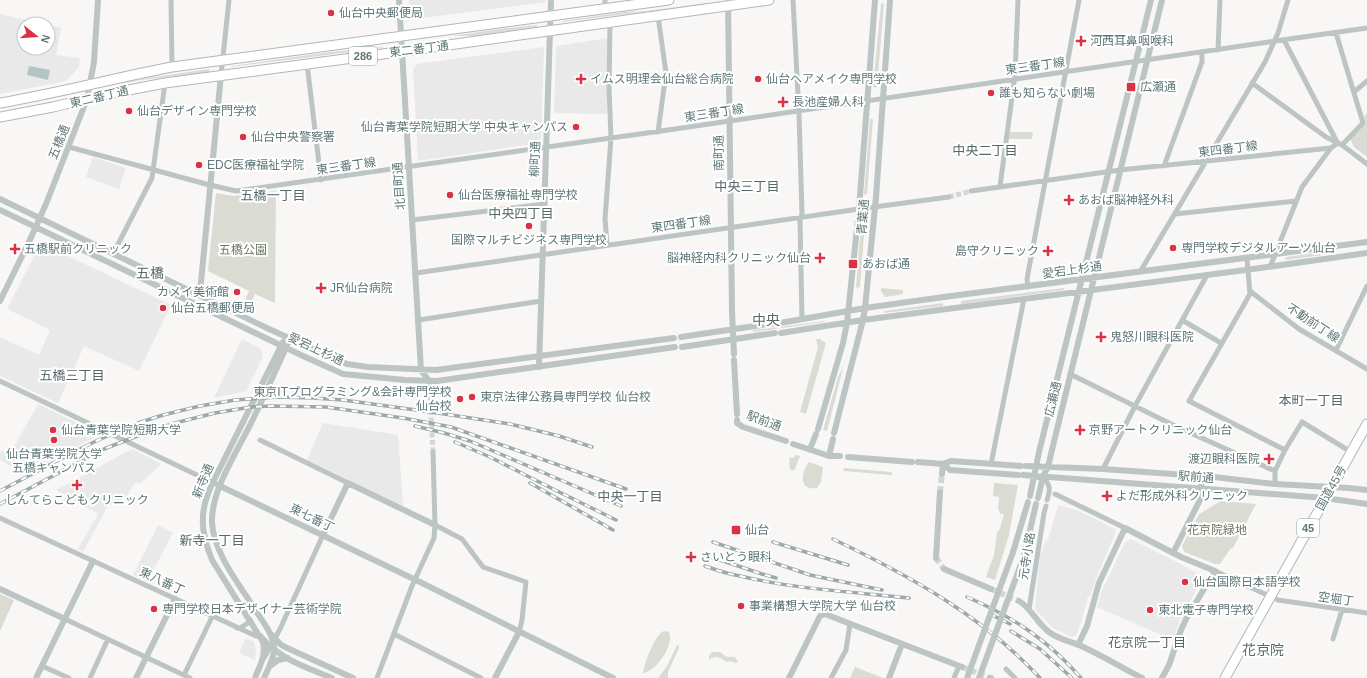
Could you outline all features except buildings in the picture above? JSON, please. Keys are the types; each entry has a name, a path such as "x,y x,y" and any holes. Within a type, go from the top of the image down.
{"highway":[{"name":"東二番丁通","path":"0,104 172,67 551,16 605,4 669,0"},
{"name":"東二番丁通","path":"0,117 165,83 610,23 728,3 769,0"},
{"name":"国道45号","path":"1225,678 1274,598 1325,498 1367,424"}],"street":[{"name":"五橋通","path":"0,301 40,218 87,99 94,62 98,0"},
{"path":"171,0 172,67"},
{"path":"198,295 201,282 229,0"},
{"name":"北目町通","path":"399,0 421,370"},
{"name":"柳町通","path":"539,367 552,0"},
{"path":"792,0 802,214 800,220 802,319"},
{"name":"青葉通","path":"810,449 817,432 843,343 847,323 859,208 875,0"},
{"name":"青葉通","path":"829,456 865,308 875,207 890,0"},
{"path":"1000,186 1014,80 1018,0"},
{"path":"1028,287 1028,279 1045,181 1079,0"},
{"name":"広瀬通","path":"967,678 1013,552 1029,499 1078,292 1151,0"},
{"name":"広瀬通","path":"979,678 1024,556 1043,476 1048,468 1120,170 1149,60 1162,0"},
{"path":"1218,50 1220,0"},
{"path":"1140,272 1207,161 1275,41 1284,18 1288,0"},
{"name":"南町通","path":"728,3 733,330 737,417"},
{"path":"658,16 666,73 658,132"},
{"path":"606,245 605,219 611,138 609,88 610,23"},
{"name":"東三番丁線","path":"69,147 236,191 658,132 1367,28"},
{"path":"1336,33 1354,92 1367,81"},
{"path":"1284,40 1340,144"},
{"path":"1164,166 1202,62 1202,52"},
{"path":"307,64 321,180"},
{"path":"113,254 152,178 165,83"},
{"path":"1252,83 1367,164"},
{"name":"東四番丁線","path":"1109,172 1331,148 1340,144 1363,123 1354,92"},
{"path":"1270,267 1302,187 1331,148"},
{"path":"970,191 1109,172"},
{"name":"東四番丁線","path":"416,272 801,218 859,208 949,197"},
{"name":"愛宕上杉通","path":"0,199 288,338 347,364 368,367 421,370 436,370 733,330 865,308 1247,259 1367,242"},
{"path":"1174,214 1296,201"},
{"path":"412,220 545,204"},
{"name":"愛宕上杉通","path":"0,210 343,374 405,380 437,381 675,348"},
{"name":"愛宕上杉通","path":"682,346 863,320 1367,253"},
{"path":"1247,259 1250,294 1189,401 1285,450"},
{"path":"1103,469 1135,406 1207,275"},
{"path":"1336,350 1367,286"},
{"name":"不動前丁線","path":"1250,291 1299,329 1367,368"},
{"path":"991,464 1024,299"},
{"path":"419,320 541,301"},
{"path":"1182,320 1221,343"},
{"name":"新寺通","path":"273,644 270,632 223,559 217,546 212,520 214,505 220,486 254,418 288,338"},
{"name":"新寺通","path":"264,658 264,647 261,636 212,560 207,546 202,522 203,510 213,482 284,347"},
{"path":"421,370 429,381 430,395"},
{"path":"1070,374 1275,471"},
{"name":"東七番丁","path":"0,381 416,580 613,678"},
{"name":"駅前通","path":"737,417 737,423 743,427 786,441"},
{"path":"1275,484 1275,471 1285,450 1302,422 1351,452"},
{"path":"260,440 462,539 483,567 526,582 522,620 519,632 495,678"},
{"name":"駅前通","path":"793,444 829,456 840,456"},
{"path":"377,678 434,538 434,452"},
{"name":"駅前通","path":"848,457 943,464 951,461 1048,468 1103,469 1275,484 1367,490"},
{"path":"942,474 943,464"},
{"name":"駅前通","path":"943,464 950,470 1325,498 1367,504"},
{"path":"1043,476 1052,493 1173,553 1215,571 1184,624 1169,665 1162,678"},
{"path":"1173,553 1200,500 1202,477"},
{"path":"254,678 273,644 348,483"},
{"path":"936,558 940,492"},
{"path":"1048,500 1052,493"},
{"name":"元寺小路","path":"1029,610 1046,506"},
{"name":"東八番丁","path":"0,518 212,617 256,636 261,636"},
{"path":"1078,644 1086,626 1099,583 1125,528"},
{"path":"36,678 92,561"},
{"path":"944,569 992,589"},
{"name":"空堀丁","path":"1215,571 1274,598 1367,613"},
{"path":"0,589 190,678"},
{"path":"136,678 175,599"},
{"path":"1019,601 1025,604 1032,615 1048,632 1078,644 1142,678"},
{"path":"1333,639 1342,610"},
{"path":"788,678 820,616 825,614 960,666 954,678"},
{"path":"184,675 212,617"},
{"path":"237,628 240,628 251,620"},
{"path":"832,678 846,650 850,624"},
{"path":"394,634 481,678"},
{"path":"261,636 273,644 288,658 332,678"},
{"path":"90,678 108,640"},
{"path":"273,644 285,647 353,678"},
{"path":"273,644 285,647"},
{"path":"264,678 269,666 273,644"},
{"path":"889,678 902,644"},
{"path":"269,666 278,660 288,658"},
{"path":"42,666 69,678"},
{"path":"1006,669 1015,678"}],"shaded area":[{"path":"409,0 546,0 546,2 415,19 411,17"},
{"path":"0,14 16,18 16,56 56,55 80,58 79,67 66,81 0,94"},
{"path":"56,27 61,28 56,55"},
{"name":"イムス明理会仙台総合病院","path":"608,38 607,114 554,113 556,46"},
{"path":"544,47 541,139 539,143 418,161 413,70 417,64"},
{"path":"29,66 50,70 48,80 27,75"},
{"path":"93,157 126,168 119,189 86,177"},
{"path":"47,246 171,305 139,371 84,346 58,403 0,376 0,337 39,355 50,330 7,309 38,248"},
{"path":"242,339 260,348 263,357 246,391 214,398"},
{"name":"仙台青葉学院大学 五橋キャンパス","path":"38,404 101,434 36,468 21,460 16,469 0,460 0,454 2,450 10,454"},
{"path":"323,423 398,435 403,506 307,460"},
{"path":"132,449 161,464 140,484 136,482 128,496 108,506 83,552 78,549 98,514 56,490"},
{"path":"1058,505 1079,511 1115,529 1116,532 1099,571 1090,597 1088,596 1076,636 1072,637 1053,628 1035,609 1040,556 1046,540 1048,540"},
{"path":"158,525 173,533 147,582 133,575"},
{"path":"1131,539 1204,576 1180,619 1173,640 1097,607 1101,593 1125,542"},
{"path":"246,638 254,642 256,650 255,660 239,653"}],"green space":[{"path":"882,3 884,4 877,87 875,88 873,86"},
{"path":"707,4 562,22 624,12 646,11"},
{"path":"537,25 537,27 474,36 452,36 424,40 499,29"},
{"path":"382,48 231,67 330,52"},
{"path":"209,69 209,72 141,80 111,86 141,79"},
{"path":"1367,113 1367,157 1354,147 1350,139 1366,124 1364,116"},
{"path":"870,119 873,119 867,194 865,195 864,193"},
{"path":"1009,132 1033,132 1032,139 1009,139"},
{"name":"五橋公園","path":"276,191 275,303 255,294 249,307 243,305 249,291 208,271 216,193 233,196"},
{"path":"863,220 865,222 860,287 856,288 861,222"},
{"path":"1322,252 1324,253 1323,255 1285,259 1286,257"},
{"path":"881,288 903,290 903,294 885,297 881,291"},
{"path":"1064,288 1064,290 961,304 961,301"},
{"path":"943,303 943,306 884,313 884,311"},
{"path":"825,322 753,332 753,330"},
{"path":"816,339 820,339 826,343 806,414 800,412 818,347"},
{"path":"843,367 827,431 823,430 838,377"},
{"path":"795,455 800,456 795,469 792,471 789,463 790,457 794,458"},
{"path":"809,462 823,467 821,482 817,488 807,487 804,484 803,475"},
{"path":"844,468 891,472 893,474 843,471"},
{"path":"994,483 1018,485 1009,535 995,580 986,577 994,555 997,532 999,531 1004,514 1000,514 998,508 999,497 993,496"},
{"name":"花京院緑地","path":"1221,501 1256,504 1233,548 1231,548 1220,564 1215,564 1184,552 1182,546 1199,514"},
{"path":"0,594 14,600 0,631"},
{"path":"664,631 669,632 670,637 667,650 659,663 643,673 645,663 654,643"},
{"path":"677,645 679,648 668,672 668,678 658,678 667,666"},
{"path":"712,652 720,652 727,657 734,657 738,662 727,662 716,657 709,660 709,656"},
{"path":"855,667 883,678 850,678"}],"tunnel":[{"path":"949,197 971,191"},
{"path":"430,395 433,452"},
{"path":"940,492 942,474"},
{"path":"936,558 944,569"},
{"path":"991,589 1019,601"},
{"path":"962,667 990,678"}],"railway":[{"path":"0,491 96,441 138,423 200,406 235,400 278,397 343,400 510,424 559,436 592,447"},
{"path":"0,504 104,449 150,431 215,413 251,407 272,406 326,407 403,418 451,427 626,489"},
{"path":"415,426 470,441 621,506"},
{"path":"455,442 490,457 616,520"},
{"path":"530,483 613,530"},
{"path":"833,539 916,582 969,616 994,635 1040,678"},
{"path":"713,542 810,575 882,590"},
{"path":"773,542 848,565"},
{"path":"708,556 776,578"},
{"path":"705,566 731,574 781,584 824,590 909,598"},
{"path":"967,597 1015,621 1056,652 1081,678"},
{"path":"990,614 1010,624"},
{"path":"1011,631 1040,649 1072,678"}],"place":[{"name":"仙台中央郵便局","path":"331,13"},
{"name":"河西耳鼻咽喉科","path":"1081,41"},
{"name":"イムス明理会仙台総合病院","path":"581,79"},
{"name":"仙台ヘアメイク専門学校","path":"758,79"},
{"name":"広瀬通","path":"1131,87"},
{"name":"誰も知らない劇場","path":"991,93"},
{"name":"長池産婦人科","path":"783,102"},
{"name":"仙台デザイン専門学校","path":"129,111"},
{"name":"仙台青葉学院短期大学 中央キャンパス","path":"576,127"},
{"name":"仙台中央警察署","path":"243,137"},
{"name":"EDC医療福祉学院","path":"199,165"},
{"name":"仙台医療福祉専門学校","path":"450,195"},
{"name":"あおば脳神経外科","path":"1069,200"},
{"name":"国際マルチビジネス専門学校","path":"529,226"},
{"name":"専門学校デジタルアーツ仙台","path":"1173,248"},
{"name":"五橋駅前クリニック","path":"15,249"},
{"name":"島守クリニック","path":"1048,251"},
{"name":"脳神経内科クリニック仙台","path":"820,258"},
{"name":"あおば通","path":"853,264"},
{"name":"JR仙台病院","path":"321,288"},
{"name":"カメイ美術館","path":"237,292"},
{"name":"仙台五橋郵便局","path":"163,308"},
{"name":"鬼怒川眼科医院","path":"1101,337"},
{"name":"東京法律公務員専門学校 仙台校","path":"472,397"},
{"name":"東京ITプログラミング&会計専門学校 仙台校","path":"460,399"},
{"name":"仙台青葉学院短期大学","path":"53,430"},
{"name":"京野アートクリニック仙台","path":"1080,430"},
{"name":"仙台青葉学院大学 五橋キャンパス","path":"54,440"},
{"name":"渡辺眼科医院","path":"1269,459"},
{"name":"しんてらこどもクリニック","path":"77,485"},
{"name":"よだ形成外科クリニック","path":"1107,496"},
{"name":"仙台","path":"736,530"},
{"name":"さいとう眼科","path":"691,557"},
{"name":"仙台国際日本語学校","path":"1185,582"},
{"name":"事業構想大学院大学 仙台校","path":"741,606"},
{"name":"専門学校日本デザイナー芸術学院","path":"154,609"},
{"name":"東北電子専門学校","path":"1150,610"}],"district":[{"name":"中央二丁目","path":"985,150"},
{"name":"中央三丁目","path":"747,186"},
{"name":"五橋一丁目","path":"273,195"},
{"name":"中央四丁目","path":"521,213"},
{"name":"五橋","path":"150,273"},
{"name":"中央","path":"766,320"},
{"name":"五橋三丁目","path":"72,375"},
{"name":"本町一丁目","path":"1311,400"},
{"name":"中央一丁目","path":"630,496"},
{"name":"新寺一丁目","path":"212,540"},
{"name":"花京院一丁目","path":"1147,642"},
{"name":"花京院","path":"1263,650"}]}
